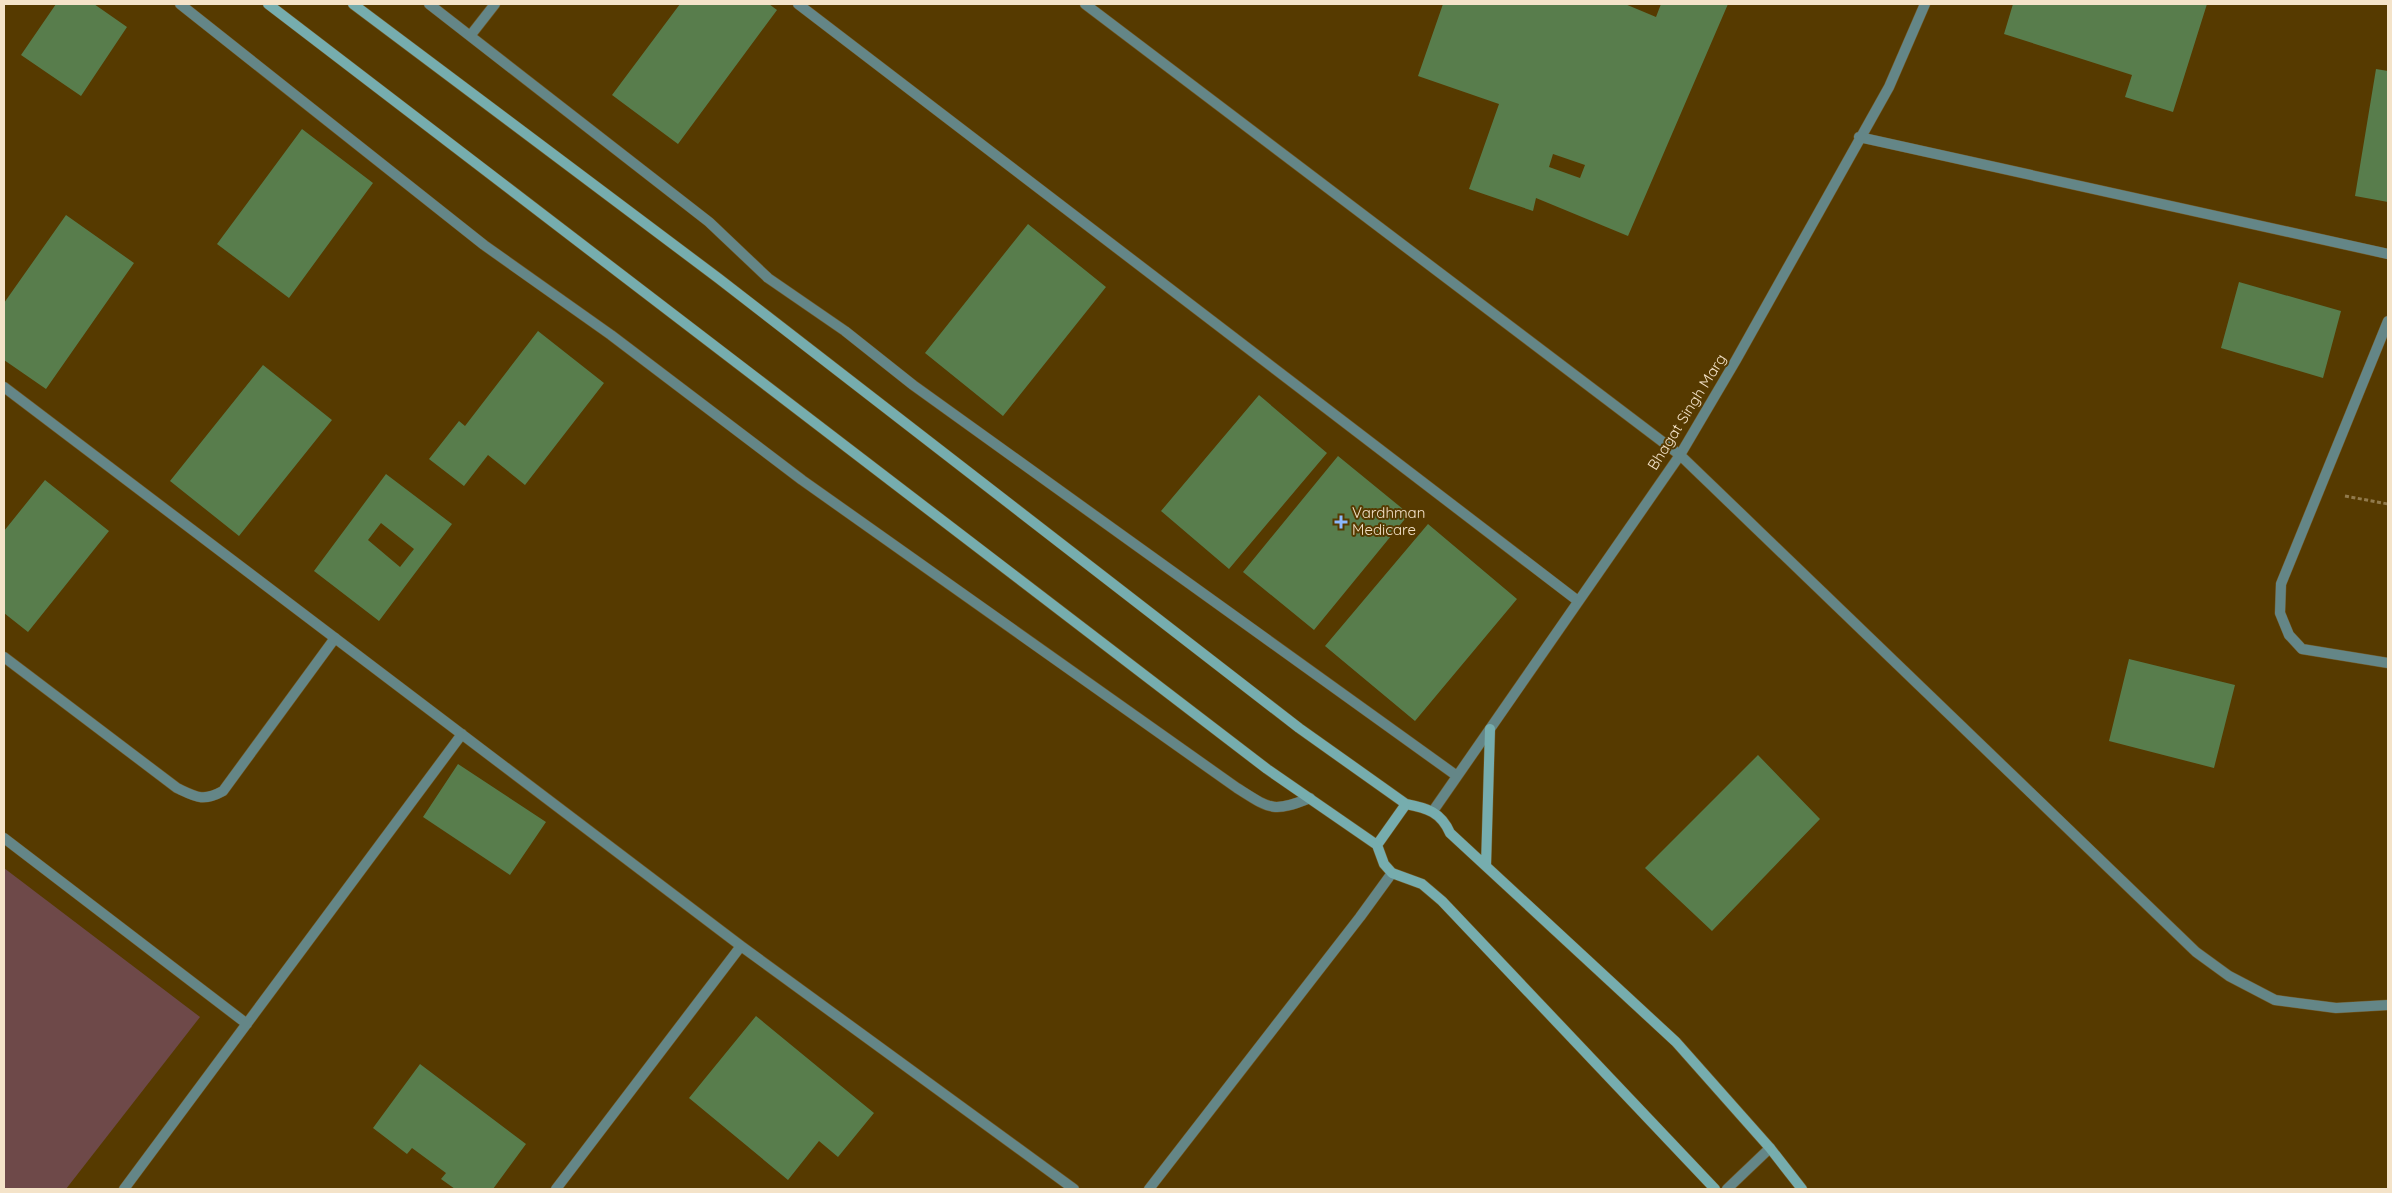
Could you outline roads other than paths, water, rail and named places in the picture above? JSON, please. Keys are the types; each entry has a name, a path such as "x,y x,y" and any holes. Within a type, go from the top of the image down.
{"street":[{"path":"180,4 484,245 611,335 802,480 1229,783 1272,808 1286,808 1310,798"},
{"path":"268,4 1267,769 1377,845 1384,864 1392,873 1422,884 1442,901 1715,1189"},
{"path":"352,4 726,284 1299,728 1406,804 1433,811 1445,822 1450,833 1676,1042 1770,1148 1802,1189"},
{"path":"429,4 709,222 768,278 845,331 913,385 1457,776"},
{"path":"470,36 495,4"},
{"path":"798,4 1578,601"},
{"path":"1085,4 1680,455 2196,952 2229,976 2276,1000 2336,1008 2388,1005"},
{"name":"Bhagat Singh Marg","path":"1433,811 1680,455 1736,360 1889,87 1925,4"},
{"path":"1860,137 2388,254"},
{"path":"2388,321 2281,584 2280,613 2289,635 2302,649 2388,663"},
{"path":"4,387 741,946 1074,1189"},
{"path":"4,657 177,788 196,797 210,798 223,791 335,638"},
{"path":"1486,866 1490,729"},
{"path":"124,1189 462,734"},
{"path":"1377,845 1406,804"},
{"path":"4,838 247,1024"},
{"path":"1149,1189 1392,873"},
{"path":"556,1189 741,946"},
{"path":"1727,1189 1770,1148"}],"place":[{"name":"Vardhman Medicare","path":"1341,522"}]}
